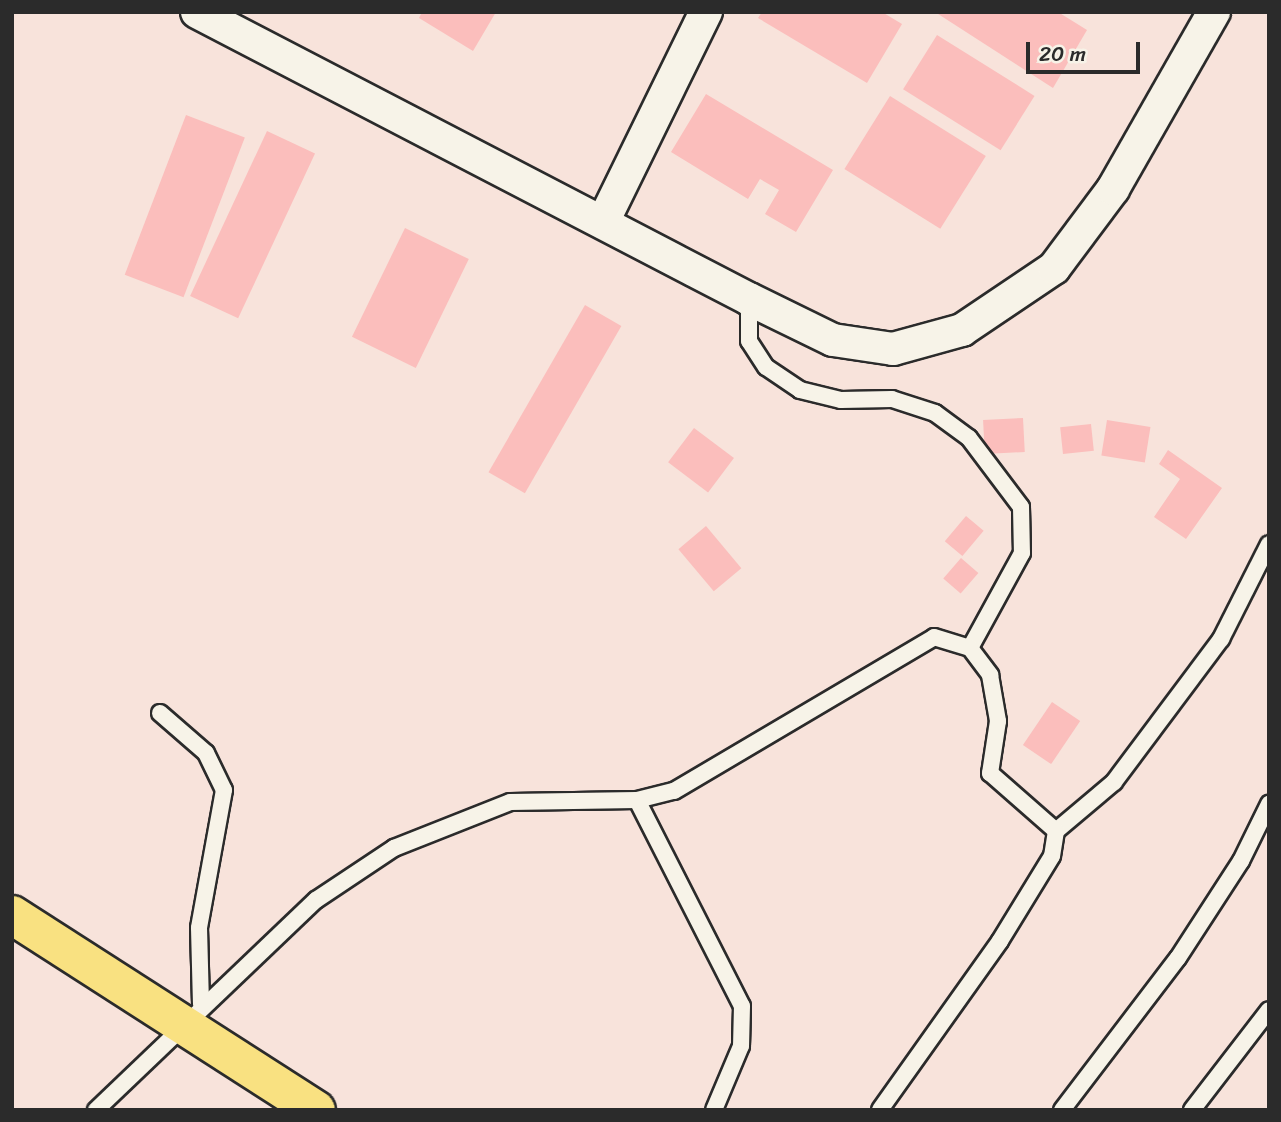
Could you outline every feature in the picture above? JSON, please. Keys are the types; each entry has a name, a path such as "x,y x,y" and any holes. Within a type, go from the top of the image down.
{"main road":[{"path":"12,915 190,1014 316,1110"}],"street":[{"path":"197,12 833,340 893,349 962,330 1054,268 1113,189 1214,12"},
{"path":"604,220 706,12"}],"lane":[{"path":"749,299 749,341 766,367 800,390 841,400 892,399 935,413 969,438 1021,507 1022,553 970,648"},
{"path":"880,1110 1000,941 1052,856 1056,831 1114,782 1221,639 1268,547"},
{"path":"96,1110 190,1014 316,900 394,848 510,802 637,800 674,791 934,637 970,648 990,675 996,710 990,773 1056,831"},
{"path":"160,713 206,753 224,790 199,928 190,1014"},
{"path":"637,800 742,1006 741,1046 714,1110"},
{"path":"1062,1110 1178,958 1241,861 1269,804"},
{"path":"1192,1110 1269,1010"}],"building":[{"path":"422,12 496,12 473,51 419,18"},
{"path":"762,12 882,12 902,24 867,83 758,18"},
{"path":"935,12 1058,12 1087,30 1053,88"},
{"path":"937,35 1035,96 1001,150 903,89"},
{"path":"706,94 833,170 796,232 765,214 779,190 760,179 748,199 671,152"},
{"path":"890,96 986,156 940,229 844,169"},
{"path":"186,115 245,138 184,297 125,275"},
{"path":"267,131 315,153 238,318 190,296"},
{"path":"405,228 469,259 416,368 352,337"},
{"path":"585,305 621,326 525,493 488,472"},
{"path":"1023,418 1025,452 985,454 983,420"},
{"path":"1107,420 1150,427 1145,462 1101,456"},
{"path":"1091,424 1094,451 1063,454 1060,427"},
{"path":"694,428 734,458 708,492 668,462"},
{"path":"1168,450 1222,488 1186,539 1154,517 1180,479 1159,464"},
{"path":"966,516 984,531 962,556 945,541"},
{"path":"706,526 741,568 714,591 678,549"},
{"path":"961,558 978,573 961,593 943,578"},
{"path":"1052,702 1080,721 1051,764 1023,745"}]}
